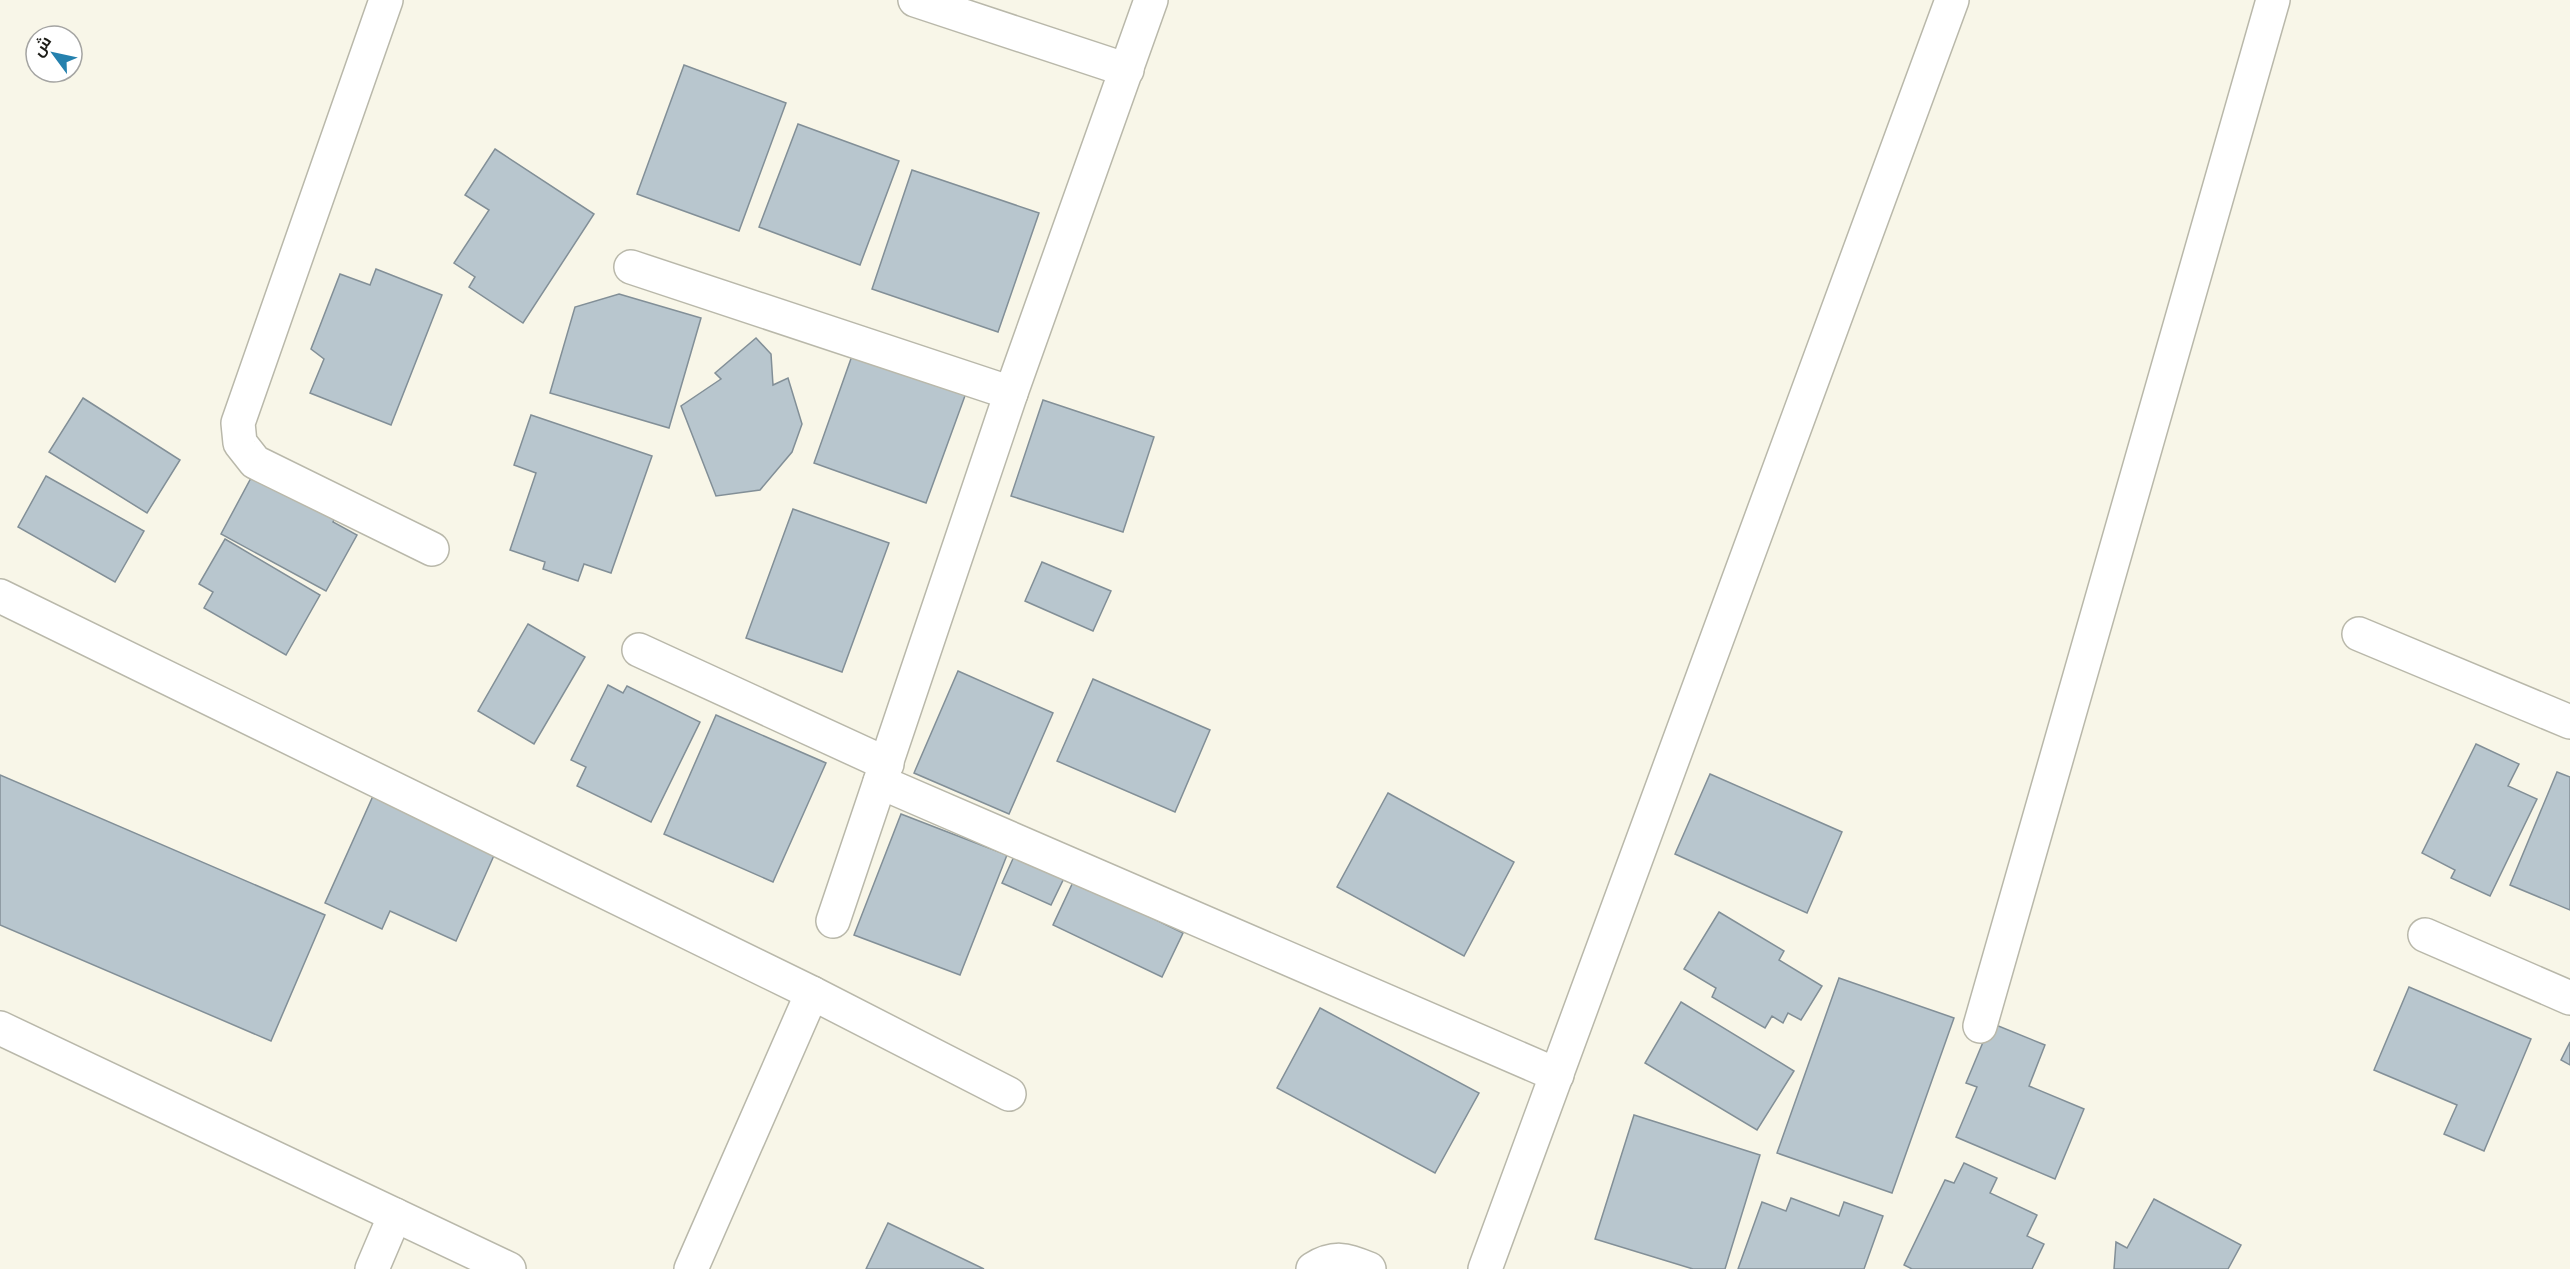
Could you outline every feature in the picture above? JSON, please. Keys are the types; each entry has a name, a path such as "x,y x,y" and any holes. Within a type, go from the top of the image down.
{"street":[{"path":"386,0 238,423 240,443 255,462 432,549"},
{"path":"915,0 1127,70"},
{"path":"833,921 1011,393 1151,0"},
{"path":"1485,1269 1952,0"},
{"path":"1980,1026 2273,0"},
{"path":"631,267 1011,393"},
{"path":"0,596 812,993 1009,1094"},
{"path":"2359,634 2570,722"},
{"path":"639,650 884,773 1557,1075"},
{"path":"2425,935 2570,998"},
{"path":"692,1269 812,993"},
{"path":"0,1028 502,1268"},
{"path":"372,1269 395,1215"},
{"path":"1313,1269 1329,1259 1357,1263 1369,1269"}],"building":[{"path":"684,65 786,103 739,231 637,194"},
{"path":"798,124 899,161 860,265 759,227"},
{"path":"495,149 594,214 523,323 469,287 475,277 454,263 489,210 465,195"},
{"path":"912,170 1039,213 998,332 872,289"},
{"path":"376,269 442,295 391,425 310,393 324,359 311,349 340,274 370,285"},
{"path":"619,294 701,318 669,428 550,393 575,307"},
{"path":"756,338 771,354 773,385 788,378 802,424 792,452 760,490 716,496 681,406 721,379 715,373"},
{"path":"853,353 966,393 926,503 814,463"},
{"path":"83,398 180,460 147,513 49,452"},
{"path":"1043,400 1154,437 1123,532 1011,496"},
{"path":"531,415 652,456 611,573 584,564 578,581 543,569 545,562 510,550 536,473 514,465"},
{"path":"46,476 144,531 115,582 18,527"},
{"path":"251,478 271,488 277,479 338,512 333,522 357,535 326,591 221,534"},
{"path":"793,509 889,543 842,672 746,638"},
{"path":"225,539 320,595 286,655 204,608 213,592 199,584"},
{"path":"1042,562 1111,591 1093,631 1025,601"},
{"path":"528,624 585,657 534,744 478,711"},
{"path":"958,671 1053,713 1009,814 914,773"},
{"path":"1093,679 1210,730 1175,812 1057,761"},
{"path":"608,685 623,693 627,686 700,722 651,822 577,786 586,767 571,760"},
{"path":"716,715 826,763 773,882 664,834"},
{"path":"2476,744 2519,764 2508,786 2537,799 2490,896 2451,878 2455,870 2422,853"},
{"path":"2557,772 2570,777 2570,910 2510,885"},
{"path":"1710,774 1842,832 1807,913 1675,854"},
{"path":"0,775 325,915 271,1041 0,925"},
{"path":"1388,793 1514,862 1464,956 1337,887"},
{"path":"373,796 496,851 456,941 390,911 382,929 325,903"},
{"path":"901,814 1007,855 960,975 854,935"},
{"path":"1016,852 1066,874 1051,905 1002,883"},
{"path":"1074,880 1183,933 1162,977 1053,925"},
{"path":"1719,912 1784,951 1779,960 1822,986 1801,1020 1788,1013 1783,1023 1772,1016 1765,1028 1712,997 1716,988 1684,969"},
{"path":"1839,978 1954,1018 1892,1193 1777,1153"},
{"path":"2409,987 2531,1039 2484,1151 2444,1134 2457,1105 2374,1070"},
{"path":"1681,1002 1794,1071 1757,1130 1645,1063"},
{"path":"1320,1008 1479,1093 1435,1173 1277,1088"},
{"path":"1991,1023 2045,1045 2029,1086 2084,1109 2055,1179 1956,1137 1977,1087 1966,1083"},
{"path":"2570,1042 2570,1065 2561,1060"},
{"path":"1634,1115 1760,1155 1725,1269 1693,1269 1595,1239"},
{"path":"1964,1163 1997,1178 1990,1193 2037,1215 2027,1236 2044,1244 2032,1269 1912,1269 1904,1265 1945,1180 1954,1183"},
{"path":"1791,1198 1839,1216 1844,1202 1883,1216 1864,1269 1738,1269 1762,1202 1786,1211"},
{"path":"2154,1199 2241,1245 2228,1269 2114,1269 2116,1242 2127,1248"},
{"path":"888,1223 984,1269 866,1269"}]}
